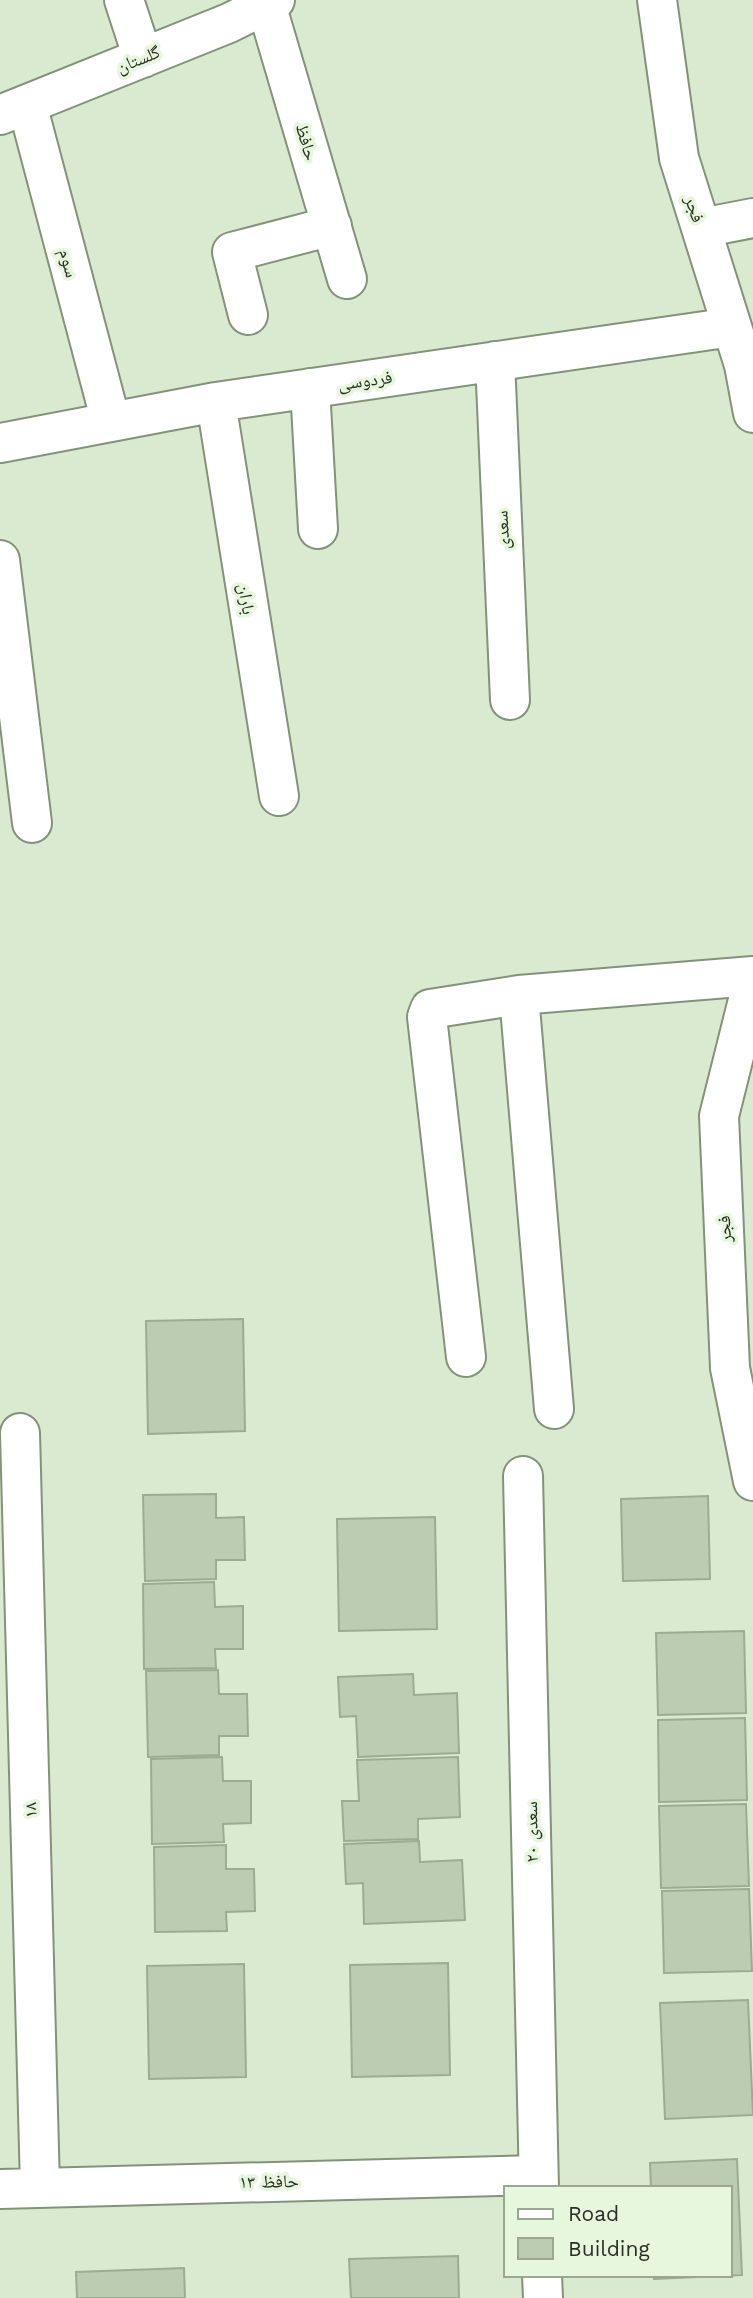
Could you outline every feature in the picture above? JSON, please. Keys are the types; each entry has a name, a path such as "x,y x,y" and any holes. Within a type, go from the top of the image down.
{"street":[{"path":"124,0 143,58"},
{"name":"فجر","path":"657,0 679,158 732,327 748,365 753,413"},
{"name":"گلستان","path":"13,109 143,58 271,2"},
{"name":"حافظ","path":"271,2 347,279"},
{"name":"سوم","path":"13,109 111,422"},
{"path":"701,228 753,218"},
{"path":"248,314 232,252 332,226"},
{"name":"فردوسی","path":"0,443 216,402 732,327"},
{"name":"سعدی","path":"495,361 510,700"},
{"path":"310,388 318,529"},
{"name":"باران","path":"216,402 278,796"},
{"path":"0,560 32,823"},
{"path":"467,1357 427,1017 430,1009 519,995 753,978"},
{"name":"فجر","path":"753,978 719,1116 730,1368 753,1481"},
{"path":"519,995 554,1409"},
{"name":"۱۸","path":"20,1433 40,2187"},
{"name":"سعدی ۲۰","path":"523,1475 538,2181"},
{"name":"حافظ ۱۳","path":"0,2189 538,2181"},
{"path":"542,2277 543,2298"}],"building":[{"path":"243,1319 245,1431 148,1434 146,1321"},
{"path":"216,1494 216,1518 244,1517 245,1560 216,1560 216,1579 145,1581 143,1495"},
{"path":"708,1496 710,1579 623,1581 621,1499"},
{"path":"435,1517 437,1629 339,1631 337,1519"},
{"path":"214,1582 215,1607 243,1606 243,1649 215,1649 216,1668 144,1669 143,1584"},
{"path":"744,1631 746,1713 658,1715 656,1633"},
{"path":"218,1670 219,1694 247,1694 248,1736 219,1736 219,1755 148,1757 146,1671"},
{"path":"413,1674 414,1695 457,1693 459,1753 358,1757 356,1716 340,1717 338,1677"},
{"path":"745,1718 747,1800 659,1802 658,1720"},
{"path":"222,1757 223,1781 251,1781 251,1823 223,1824 224,1842 152,1844 151,1759"},
{"path":"458,1757 460,1817 418,1819 418,1839 344,1841 342,1801 359,1801 357,1760"},
{"path":"746,1804 749,1886 661,1888 659,1806"},
{"path":"419,1841 420,1862 462,1860 465,1920 364,1924 363,1883 346,1884 344,1844"},
{"path":"226,1845 226,1869 254,1869 255,1911 226,1912 227,1931 155,1932 154,1847"},
{"path":"749,1889 752,1971 664,1973 662,1891"},
{"path":"448,1963 450,2075 352,2077 350,1965"},
{"path":"244,1964 246,2077 149,2079 147,1966"},
{"path":"748,2000 753,2115 665,2119 660,2003"},
{"path":"737,2159 742,2275 732,2275 732,2186 651,2186 650,2163"},
{"path":"458,2256 459,2298 351,2298 349,2259"},
{"path":"184,2268 185,2298 77,2298 76,2272"},
{"path":"654,2277 698,2277 654,2279"}]}
